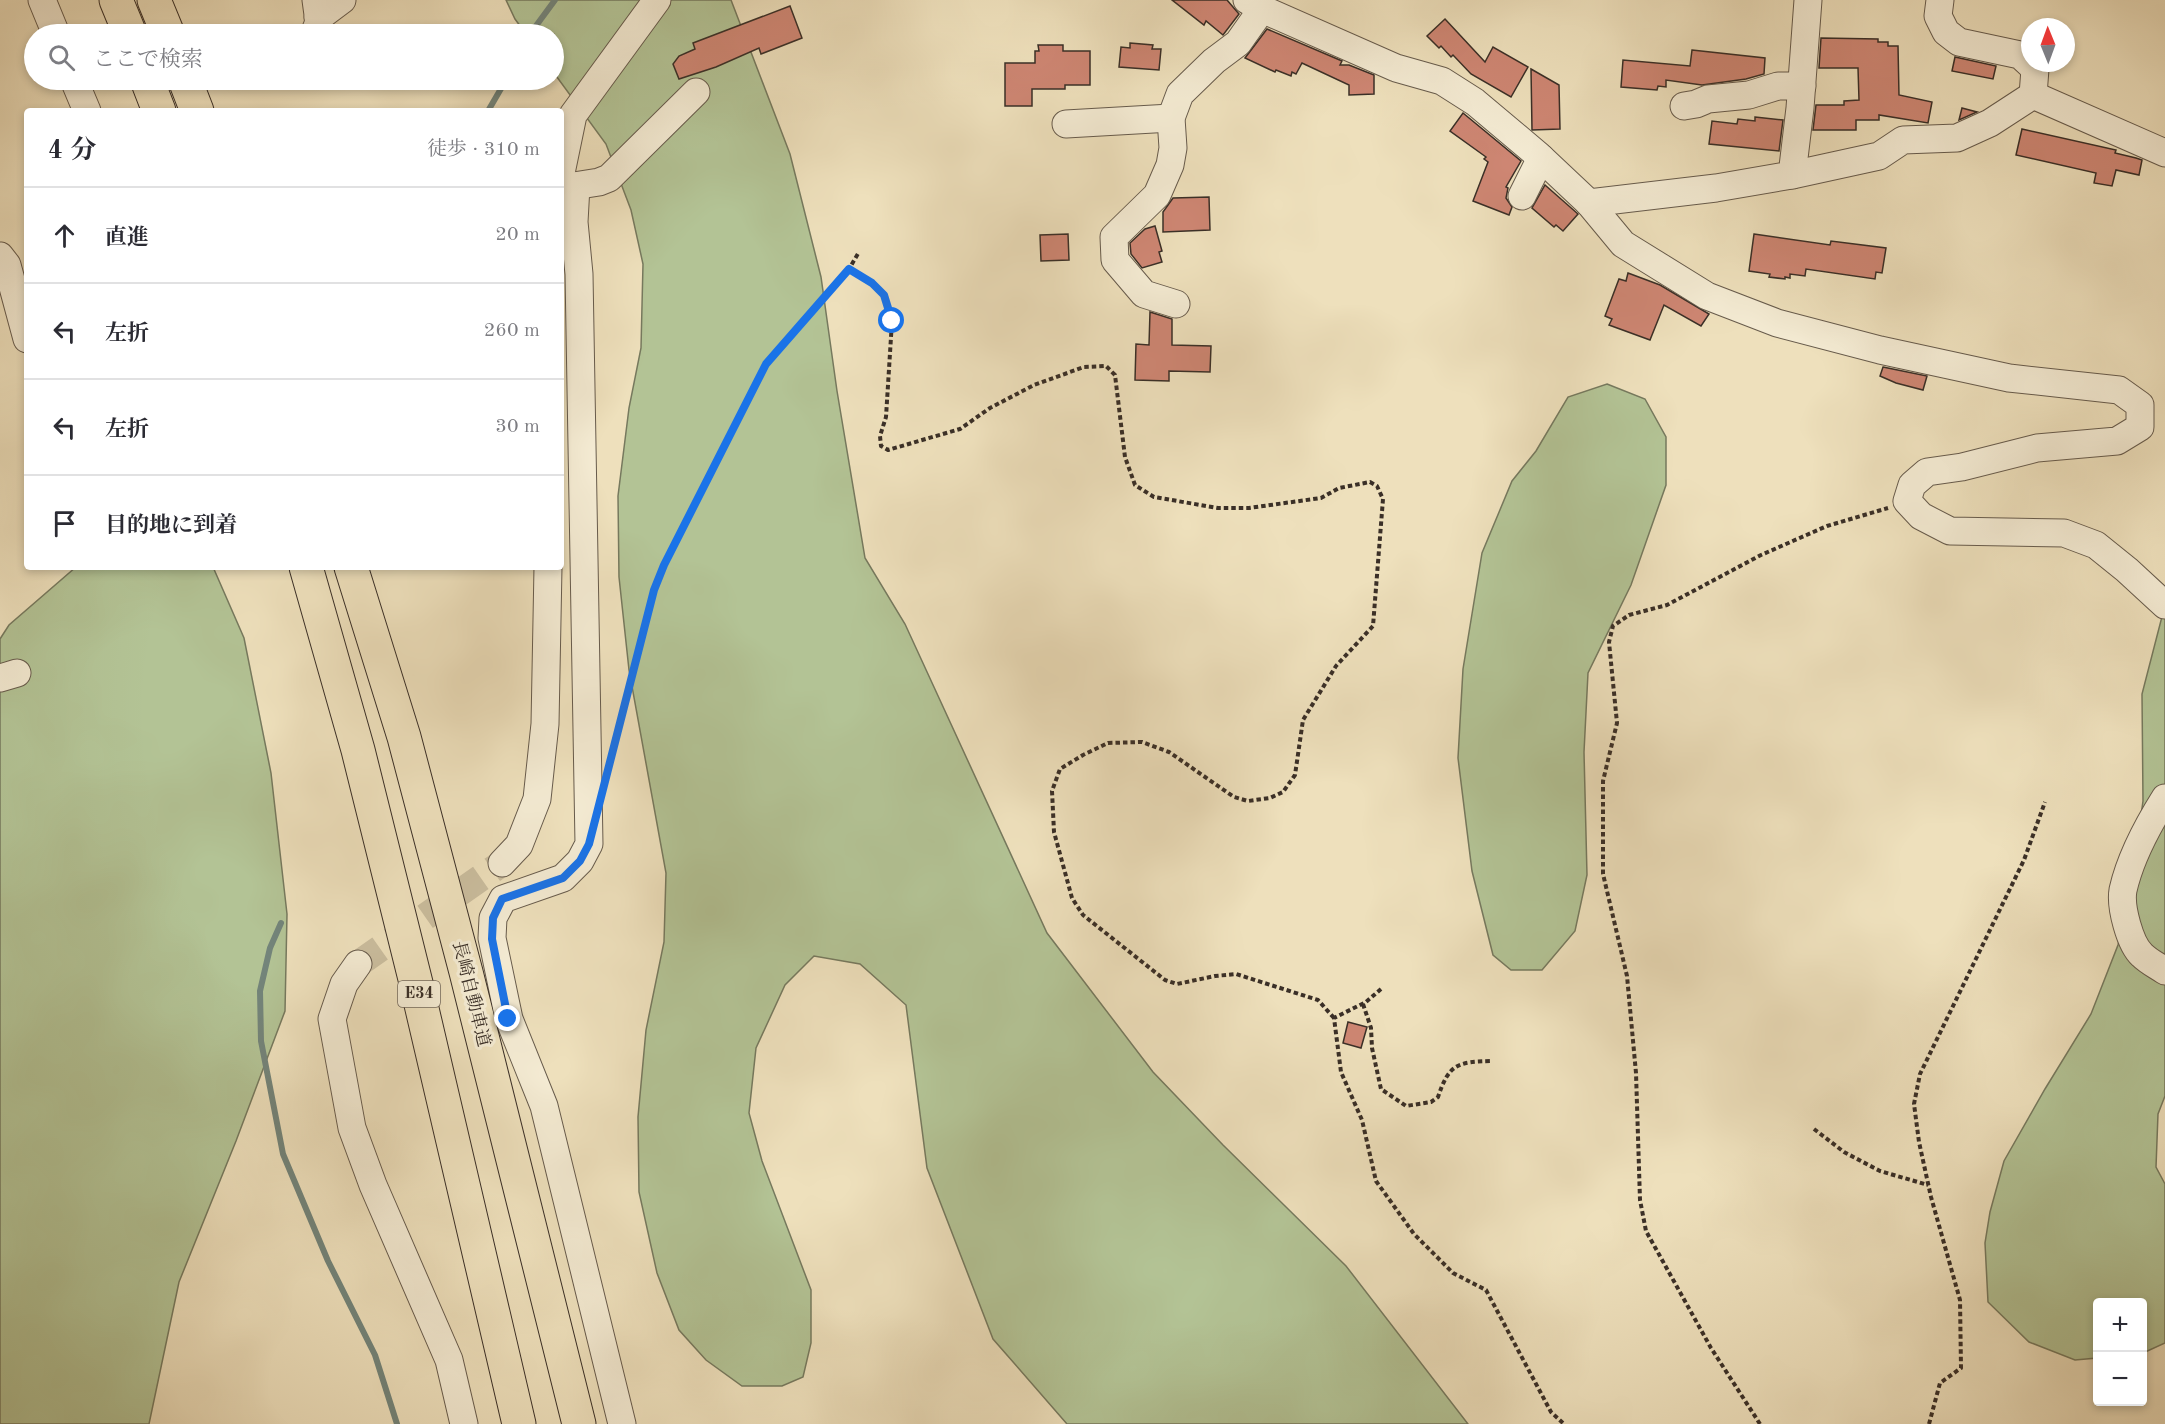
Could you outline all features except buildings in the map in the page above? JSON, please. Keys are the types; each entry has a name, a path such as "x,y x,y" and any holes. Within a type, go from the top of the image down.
{"highway":[{"path":"116,0 126,24"},
{"path":"154,0 164,24"},
{"path":"151,90 158,108"},
{"path":"189,90 196,108"},
{"name":"E34","path":"307,570 361,761 416,983 519,1424"},
{"name":"長崎自動車道","path":"352,570 404,737 425,815 579,1424"}],"street":[{"path":"42,0 52,24"},
{"path":"316,17 342,0"},
{"path":"622,1424 544,1106 508,1019 492,939 493,918 502,899 563,878 580,861 589,844 579,274 574,222 566,182 573,115 657,0"},
{"path":"1792,175 1802,86 1808,0"},
{"path":"1940,0 1938,16 1946,32 1959,42 2020,55 2035,69 2033,95"},
{"path":"1176,304 1144,294 1115,261 1114,237 1157,195 1170,165 1173,148 1171,118 1180,94 1214,61 1238,43 1255,4 1396,68 1442,81 1475,102 1541,158 1589,203 1623,244 1707,296 1777,323 1880,350 2009,378 2119,390 2140,405 2140,427 2117,441 2037,448 1962,467 1927,472 1912,485 1907,501 1921,516 1950,531 2064,533 2096,545 2165,605"},
{"path":"1684,106 1708,99 1749,95 1778,86 1802,86"},
{"path":"78,90 86,108"},
{"path":"566,182 599,182 609,178 696,92"},
{"path":"2033,95 2165,153"},
{"path":"1589,203 1716,188 1792,175 1879,156 1903,140 1958,138 1990,123 2033,95"},
{"path":"1066,124 1171,118"},
{"path":"1522,196 1541,158"},
{"path":"0,256 7,265 24,328"},
{"path":"502,863 519,845 537,799 545,724 548,570"},
{"path":"2165,798 2155,813 2122,893 2128,932 2141,955 2165,971"},
{"path":"358,964 344,984 332,1019 352,1128 373,1185 449,1360 464,1424"}],"path":[{"path":"610,764 654,590 664,565 766,364 849,269 859,252"},
{"path":"849,269 872,283 884,295 892,321 886,417 880,436 881,446 888,450 960,429 990,408 1034,385 1084,367 1106,366 1115,375 1125,457 1135,485 1154,497 1218,508 1249,508 1321,498 1339,488 1357,483 1370,482 1377,486 1383,500 1373,626 1336,666 1303,720 1295,775 1283,792 1270,798 1248,801 1234,796 1169,752 1142,742 1108,743 1060,769 1052,791 1054,832 1072,898 1083,915 1165,980 1177,984 1236,974 1318,1000 1334,1018 1341,1072 1362,1120 1376,1181 1414,1233 1453,1273 1486,1290 1551,1412 1564,1424"},
{"path":"1760,1424 1711,1348 1646,1231 1640,1200 1636,1073 1627,976 1603,874 1603,781 1617,723 1609,642 1613,626 1629,615 1667,605 1761,555 1827,526 1907,501"},
{"path":"1929,1424 1940,1383 1961,1368 1960,1300 1928,1185 1914,1104 1920,1074 2025,860 2044,802"},
{"path":"1334,1018 1363,1004 1381,989"},
{"path":"1363,1004 1371,1028 1372,1048 1381,1089 1406,1106 1431,1102 1438,1098 1445,1077 1460,1065 1466,1062 1491,1061"},
{"path":"1814,1129 1845,1152 1880,1171 1928,1185"}],"green space":[{"path":"506,0 731,0 790,154 821,277 837,391 865,558 905,624 1047,933 1153,1072 1223,1145 1346,1266 1468,1424 1067,1424 993,1339 927,1168 906,1005 860,964 814,956 785,985 756,1048 749,1113 762,1161 811,1290 811,1343 803,1377 782,1386 742,1386 706,1360 679,1330 657,1273 639,1192 638,1117 646,1030 664,942 666,873 629,670 619,577 618,496 629,408 641,348 643,264 631,210 606,144 564,87 564,24 519,24"},
{"path":"1607,384 1645,399 1666,437 1666,485 1631,585 1588,673 1584,752 1587,875 1575,931 1542,970 1511,970 1493,955 1472,871 1458,758 1463,669 1482,553 1512,481 1536,451 1568,397"},
{"path":"73,570 214,570 244,638 271,773 287,914 285,1011 179,1282 149,1424 0,1424 0,639 9,625"},
{"path":"2165,605 2165,1096 2158,1114 2156,1167 2165,1184 2165,1343 2147,1351 2147,1298 2093,1298 2093,1358 2075,1360 2029,1342 1988,1302 1985,1243 1990,1212 2004,1161 2091,1014 2118,945 2133,873 2143,801 2142,694"}],"waterway":[{"path":"537,24 555,0"},
{"path":"490,108 500,90"},
{"path":"281,923 270,948 260,991 261,1041 283,1154 328,1261 375,1355 397,1424"}],"tunnel":[{"path":"358,964 502,863"}],"route":[{"path":"508,1019 492,939 493,918 502,899 563,878 580,861 589,844 654,590 664,565 766,364 849,269 872,283 884,295 892,321"}]}
